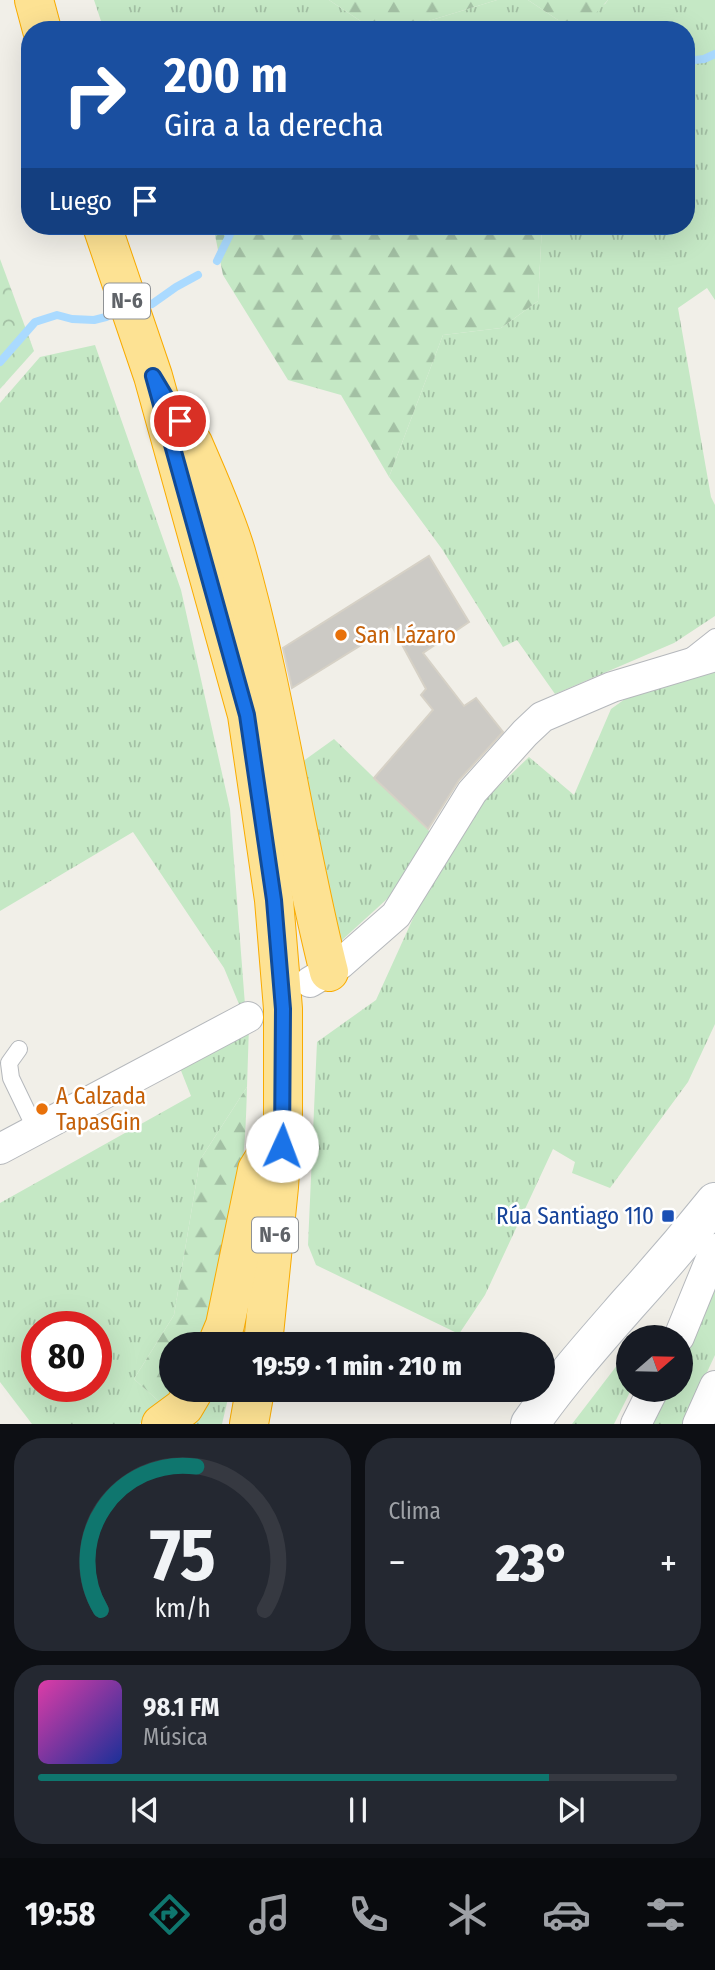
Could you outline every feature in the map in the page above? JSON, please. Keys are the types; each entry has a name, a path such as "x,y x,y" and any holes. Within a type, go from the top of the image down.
{"highway":[{"path":"34,0 40,21"},
{"name":"N-6","path":"105,235 153,376 247,715 274,900 283,1009 283,1126 264,1332"},
{"path":"153,376 193,443 235,549 256,626 286,765 310,898 319,977"},
{"path":"222,1332 257,1170 283,1126"},
{"path":"161,1424 187,1402"},
{"path":"249,1424 253,1402"}],"street":[{"path":"319,977 340,964 396,915 472,792 524,733 542,717 612,687 715,656"},
{"path":"0,1149 248,1017"},
{"path":"530,1424 580,1359 715,1202"},
{"path":"684,1325 715,1249"},
{"path":"643,1286 655,1281 671,1282 677,1289 682,1306 681,1325"},
{"path":"698,1424 715,1386"},
{"path":"636,1424 647,1402"}],"lane":[{"path":"678,666 715,637"},
{"path":"19,1049 9,1063 10,1078 36,1130"}],"green space":[{"path":"94,0 329,0 360,21 101,21"},
{"path":"329,0 497,0 428,21 360,21"},
{"path":"497,0 528,0 558,20 605,4 608,0 715,0 715,300 707,288 678,308 711,497 715,505 715,616 674,643 555,694 517,640 503,647 442,549 389,477 443,335 501,328 538,301 542,235 695,235 695,21 428,21"},
{"path":"528,0 608,0 588,21 558,20"},
{"path":"215,235 542,235 538,301 501,328 443,335 389,477 341,395 288,380 223,275"},
{"path":"0,259 34,351 0,389"},
{"path":"95,345 181,590 230,809 245,1005 241,1009 224,968 133,832 0,911 0,403 40,357"},
{"path":"715,672 715,1024 688,1082 610,1188 572,1173 575,1162 553,1149 485,1295 460,1332 455,1332 316,1265 308,1245 317,1042 376,1000 420,903 481,803 529,757 574,795 611,709 632,694"},
{"path":"334,739 430,832 398,889 341,941 295,767"},
{"path":"249,1025 247,1087 200,1160 174,1315 163,1332 159,1332 159,1339 134,1379 164,1406 139,1424 32,1424 0,1382 0,1203 191,1096 178,1063"},
{"path":"247,1087 241,1176 222,1266 203,1332 163,1332 174,1315 200,1160"},
{"path":"715,1285 715,1355 683,1424 651,1424 661,1402 693,1402 693,1334"},
{"path":"159,1339 159,1402 134,1379"},
{"path":"616,1367 616,1402 625,1402 614,1424 572,1424"},
{"path":"197,1402 227,1402 222,1424 176,1424"}],"building":[{"path":"429,556 469,622 423,653 464,706 476,698 503,732 459,780 428,829 374,778 433,710 421,695 426,689 392,626 292,688 283,648"}],"waterway":[{"path":"695,60 715,54"},
{"path":"217,261 230,235"},
{"path":"152,304 198,275"},
{"path":"0,362 35,322 57,315 94,320 106,317"}],"place":[{"name":"San Lázaro","path":"341,635"},
{"name":"A Calzada TapasGin","path":"42,1109"},
{"name":"Rúa Santiago 110","path":"668,1216"}],"route":[{"path":"180,421 153,376 247,715 274,900 283,1009 282,1146"}]}
